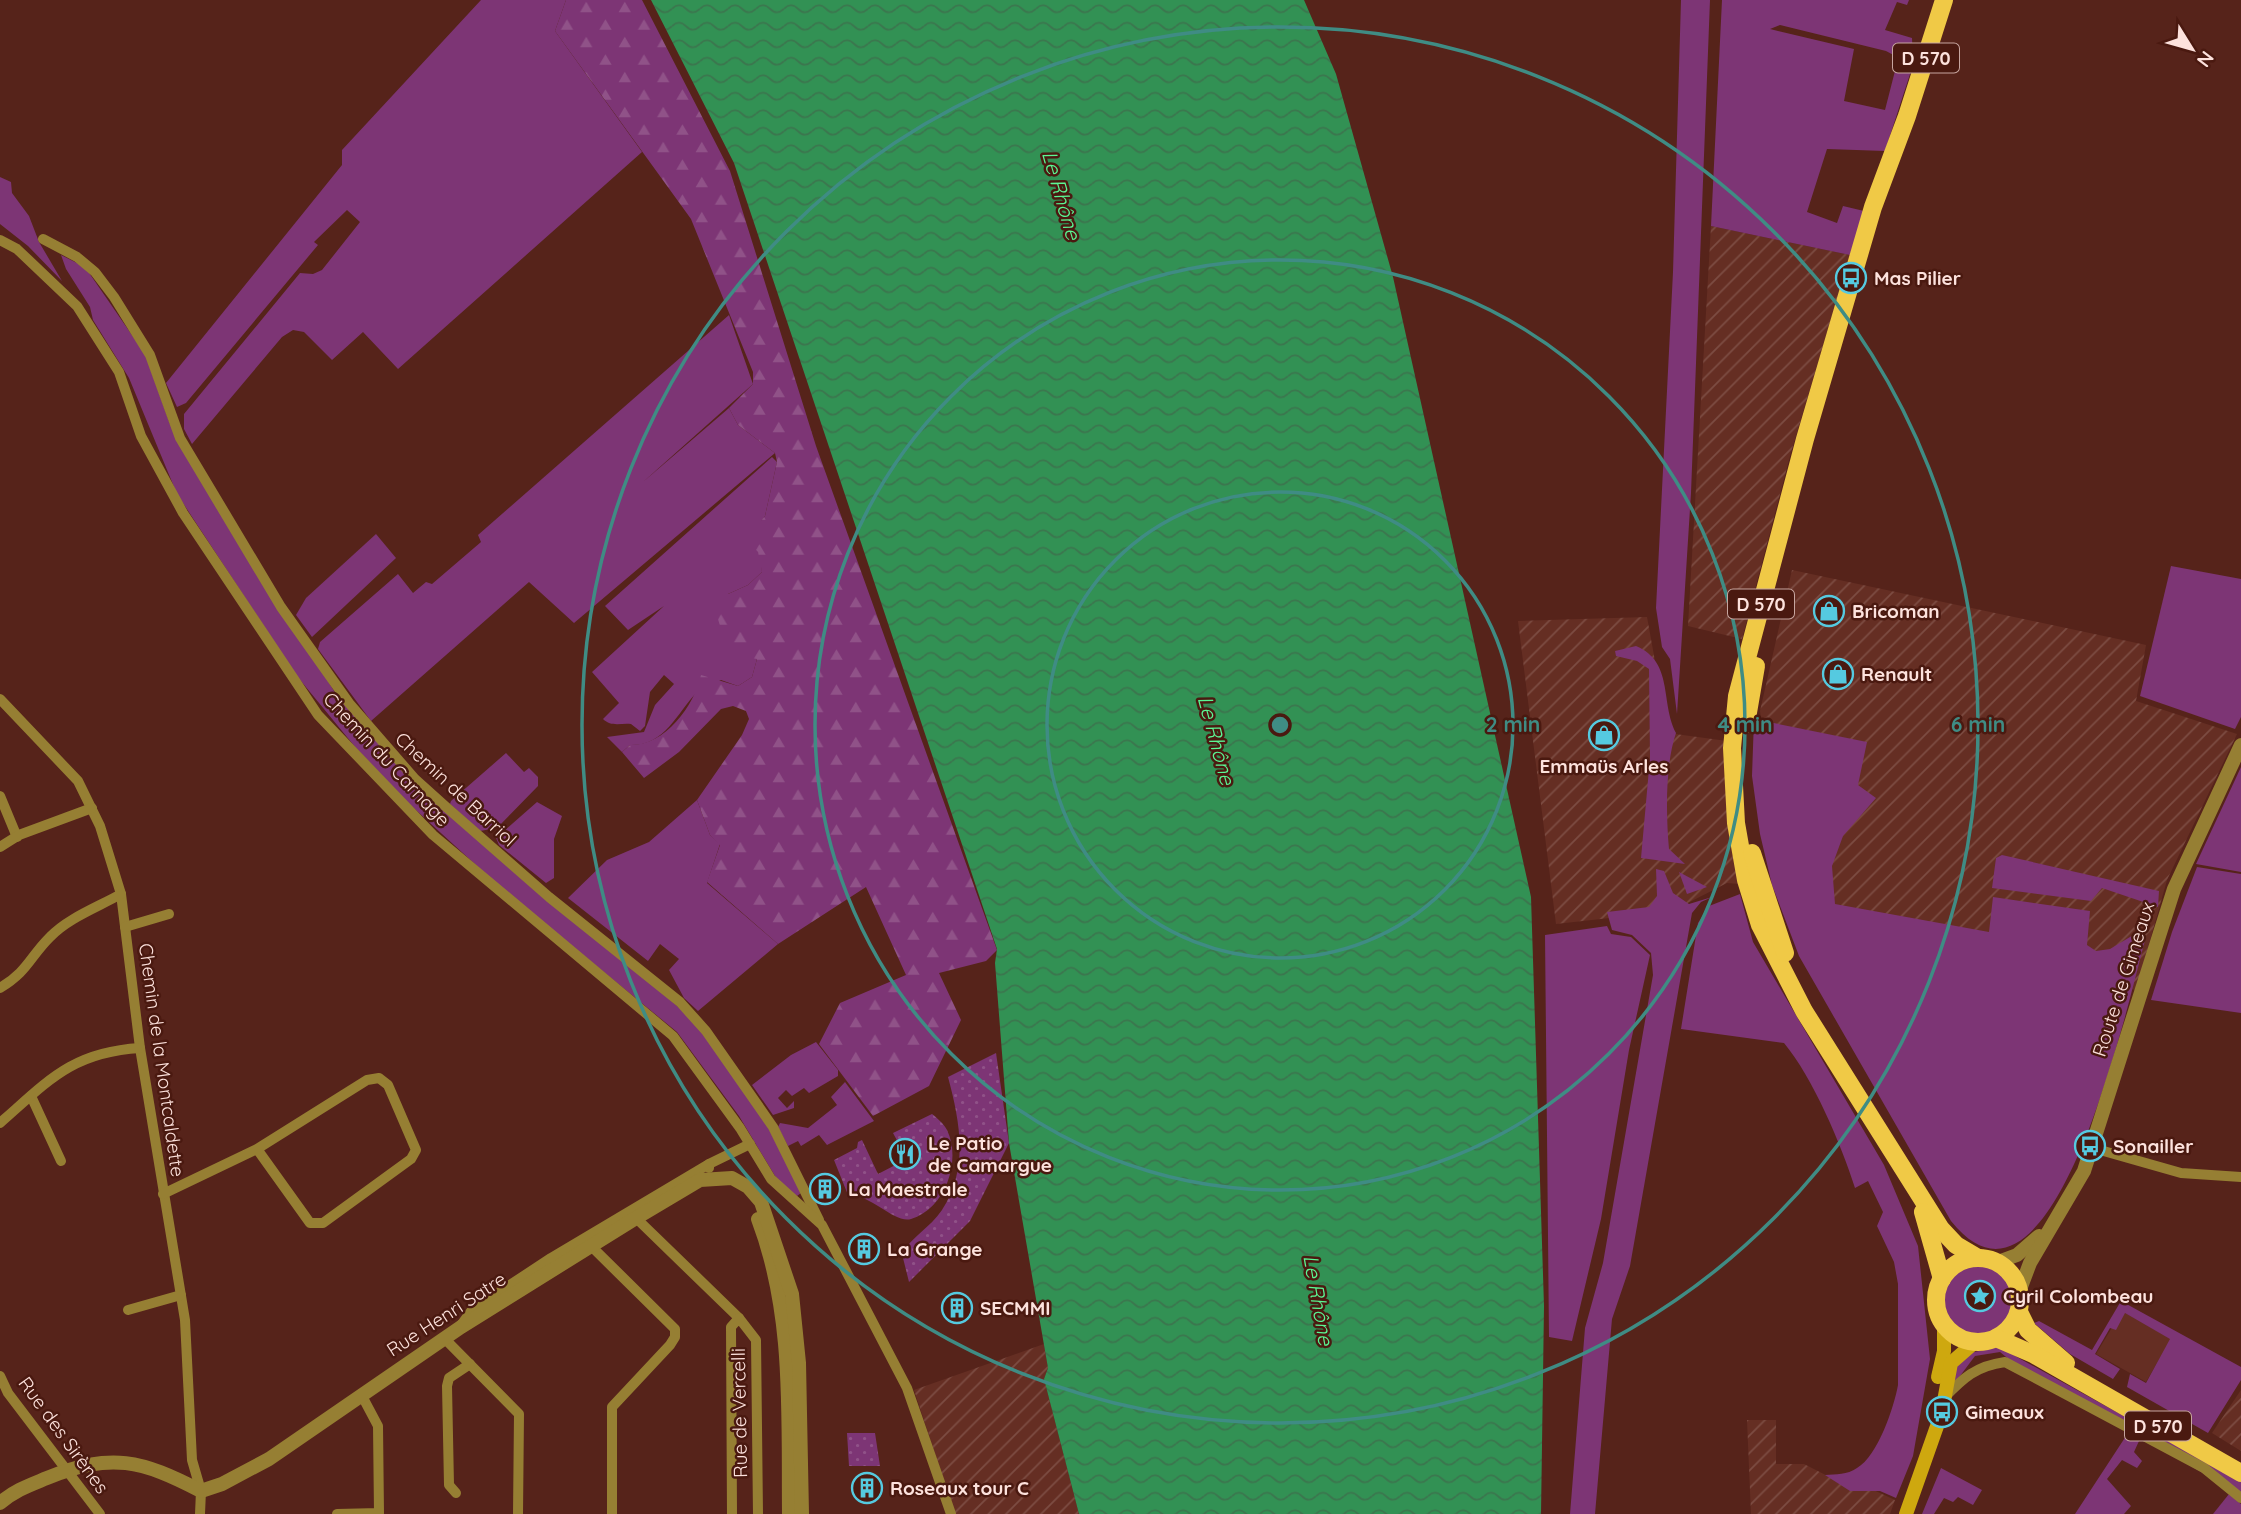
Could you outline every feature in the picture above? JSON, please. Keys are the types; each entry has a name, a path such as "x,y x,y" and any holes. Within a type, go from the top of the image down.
{"main road":[{"name":"D 570","path":"1944,0 1907,116 1898,164 1791,534 1755,673 1745,737 1743,774 1747,833 1761,887 1784,952 1836,1045 1851,1083 1941,1229 1956,1245 1978,1258"},
{"name":"D 570","path":"1918,1192 1942,1279"},
{"path":"2019,1292 2014,1277 1998,1262 1978,1258 1954,1265 1942,1279 1936,1295 1936,1307 1944,1324 1957,1337 1975,1342 1996,1338 2009,1329 2019,1312"},
{"name":"Route de Gimeaux","path":"2019,1292 2019,1312"},
{"name":"D 570","path":"2019,1312 2028,1331 2057,1357 2091,1379 2241,1462"},
{"path":"1930,1444 1930,1425 1944,1351 1944,1324"},
{"name":"D 570","path":"1996,1338 2033,1354 2241,1473"},
{"path":"1906,1514 1944,1398 1951,1363 1975,1342"}],"street":[{"name":"Chemin de Barriol","path":"43,239 77,257 95,272 114,297 150,355 180,438 281,607 349,704 415,779 444,806 549,897 680,1002 706,1031 773,1128 901,1374 951,1514"},
{"name":"Chemin du Carnage","path":"0,240 17,250 77,306 119,372 141,436 183,513 317,715 433,835 667,1030 782,1192 822,1225"},
{"name":"Chemin de la Montcaldette","path":"0,699 78,781 92,808 121,894 141,1048 181,1295 189,1362 193,1463 201,1491 200,1514"},
{"name":"Route de Gimeaux","path":"2019,1292 2030,1263 2084,1171 2174,889 2241,745"},
{"path":"0,796 17,837"},
{"path":"0,847 17,837 92,808"},
{"path":"0,988 21,975 59,929 121,894"},
{"path":"125,927 169,914"},
{"path":"0,1123 46,1082 86,1057 114,1049 141,1048"},
{"path":"163,1194 257,1149 367,1080 379,1077 387,1085 416,1150 411,1159 323,1223 310,1223 257,1149"},
{"path":"32,1096 61,1161"},
{"path":"461,1327 472,1310 551,1258 711,1174 750,1144"},
{"path":"2093,1148 2181,1173 2241,1177"},
{"path":"711,1174 739,1190 753,1206 779,1289 788,1365 789,1514"},
{"path":"711,1174 739,1181 761,1202 790,1286 799,1363 802,1514"},
{"name":"Rue Henri Satre","path":"201,1491 222,1484 268,1459 461,1327 590,1245 711,1174"},
{"path":"799,1194 810,1201"},
{"name":"Rue de Vercelli","path":"636,1218 738,1318 756,1340 758,1514"},
{"name":"Route de Gimeaux","path":"1998,1262 2018,1255 2050,1226"},
{"path":"590,1245 675,1329 675,1337 670,1345 612,1407 612,1514"},
{"path":"128,1311 181,1295"},
{"name":"Rue de Vercelli","path":"732,1514 730,1327 738,1318"},
{"path":"444,1338 519,1414 518,1514"},
{"path":"1944,1398 1969,1372 1986,1365 2005,1362 2204,1468 2241,1498"},
{"path":"456,1493 449,1485 447,1386 449,1378 470,1364"},
{"name":"Rue des Sirènes","path":"0,1376 8,1393 67,1470 94,1511"},
{"path":"337,1514 379,1513 378,1426 361,1394"},
{"path":"0,1503 13,1491 67,1470 110,1460 129,1462 179,1479 201,1491"},
{"path":"179,1479 193,1463"}],"shaded area":[{"path":"1711,226 1850,255 1790,456 1742,639 1688,626"},
{"path":"1792,570 2146,645 2136,701 2237,734 2167,880 2136,990 1991,960 1781,893 1760,711"},
{"path":"1647,617 1668,733 1727,741 1740,884 1727,883 1672,911 1556,924 1518,621"},
{"path":"2122,1311 2171,1339 2146,1382 2096,1354"},
{"path":"1044,1344 1048,1368 1044,1379 1079,1514 955,1514 914,1390"},
{"path":"2241,1390 2241,1451 2212,1433"},
{"path":"1747,1420 1776,1420 1776,1464 1804,1464 1855,1490 1867,1487 1895,1500 1890,1514 1751,1514"}],"green space":[{"path":"481,0 566,0 555,31 642,152 398,369 363,332 332,360 304,332 293,330 282,337 192,444 184,429 184,414 300,273 313,274 322,270 360,222 347,210 314,242 318,245 186,403 177,407 166,383 342,165 342,150"},
{"path":"566,0 642,0 730,171 816,446 997,950 986,961 939,973 961,1020 929,1086 873,1116 819,1044 840,1003 906,975 866,887 778,944 707,882 720,845 710,835 697,800 742,735 749,719 746,711 733,706 721,709 679,752 644,778 622,752 630,745 643,744 666,732 692,700 701,675 738,686 752,677 757,659 728,653 718,619 728,594 748,585 762,572 758,552 746,539 765,516 777,462 775,453 738,425 729,408 753,384 753,372 691,219 555,31"},
{"path":"1681,0 1710,0 1691,493 1677,714 1670,659 1662,647 1656,608 1673,272"},
{"path":"1722,0 1909,0 1907,5 1897,2 1885,30 1912,38 1913,61 1901,59 1886,51 1780,25 1770,29 1854,49 1844,101 1885,110 1896,67 1911,71 1885,151 1827,149 1807,212 1837,223 1843,206 1864,211 1850,255 1711,226"},
{"path":"0,177 11,182 12,193 29,216 39,242 62,281 28,246 0,224"},
{"path":"61,255 85,267 145,354 170,424 334,691 380,744 693,1020 766,1123 801,1193 797,1196 786,1190 775,1176 739,1116 677,1032 500,887 407,802 356,748 296,675 177,494 129,378 93,320 90,307 66,269"},
{"path":"729,315 753,384 643,482 729,408 738,425 775,453 574,623 529,582 371,721 318,649 320,642 398,574 413,593 426,582 432,584 481,542 478,535"},
{"path":"772,457 777,462 765,516 751,536 761,558 762,572 748,585 728,594 757,659 752,677 738,686 721,680 702,688 661,734 642,744 630,745 622,752 607,737 644,732 655,705 674,684 664,675 650,692 645,726 640,731 631,724 612,724 603,719 619,703 592,672 664,606 628,630 605,606"},
{"path":"376,534 396,558 312,637 296,615 306,598"},
{"path":"2171,566 2241,579 2241,717 2235,729 2140,696"},
{"path":"1636,646 1648,653 1661,672 1676,733 1668,775 1668,836 1669,849 1685,864 1641,858 1650,758 1649,669 1637,661 1616,656 1615,651"},
{"path":"1754,719 1867,742 1858,785 1876,798 1843,836 1832,866 1835,904 1989,932 1993,897 2090,911 2087,945 2096,951 2110,949 2135,934 2146,937 2104,1085 2081,1148 2054,1203 2023,1239 1988,1248 1951,1221 1799,956 1772,885 1760,834 1752,776"},
{"path":"506,753 524,772 529,768 538,777 538,786 497,828 480,831 450,804 451,801"},
{"path":"2241,767 2241,872 2196,864"},
{"path":"697,800 710,835 720,844 707,883 778,944 698,1011 684,998 669,970 679,959 660,944 648,961 568,898 607,860 649,842"},
{"path":"537,802 562,816 554,839 554,878 546,883 499,845 496,838"},
{"path":"2002,855 2159,891 2158,907 2102,888 2091,901 1992,888 1996,858"},
{"path":"2197,867 2241,874 2241,1013 2151,1000 2172,932"},
{"path":"1656,869 1664,871 1673,893 1689,904 1712,897 1701,902 1692,913 1630,1266 1612,1319 1595,1514 1570,1514 1585,1328 1603,1263 1653,975 1651,953 1632,935 1612,930 1607,912 1649,907 1657,896"},
{"path":"1679,872 1707,887 1687,894"},
{"path":"1740,894 1753,942 1884,1165 1918,1246 1930,1359 1913,1456 1896,1498 1880,1491 1850,1491 1825,1475 1849,1472 1865,1462 1884,1430 1898,1385 1898,1284 1894,1262 1877,1226 1883,1212 1868,1181 1855,1188 1825,1112 1795,1057 1784,1043 1681,1029 1698,923 1709,906"},
{"path":"1607,926 1611,934 1631,937 1650,955 1629,1050 1601,1219 1572,1341 1549,1337 1545,935"},
{"path":"816,1042 838,1070 838,1076 809,1093 804,1088 792,1096 786,1090 778,1098 787,1108 794,1101 794,1108 773,1115 752,1085 791,1055"},
{"path":"996,1053 1009,1143 970,1221 909,1282 902,1254 942,1210 956,1178 960,1145 948,1077"},
{"path":"845,1082 874,1121 827,1145 819,1135 801,1146 798,1141 788,1146 778,1127 780,1123 808,1128 837,1105 831,1097"},
{"path":"932,1114 947,1130 952,1156 947,1182 933,1205 923,1214 905,1219 865,1199 848,1195 834,1160 857,1148 858,1142 862,1140 878,1174 907,1159 893,1133"},
{"path":"1978,1265 1997,1271 2007,1281 2013,1300 2007,1319 1997,1329 1978,1335 1959,1329 1949,1319 1943,1300 1949,1281 1959,1271"},
{"path":"2121,1301 2241,1367 2241,1380 2208,1433 2127,1387 2130,1374 2146,1383 2170,1339 2125,1313 2116,1330 2110,1328 2095,1354 2120,1369 2113,1379 2070,1354 2034,1323 2039,1321 2092,1350"},
{"path":"1999,1347 2241,1481 2241,1495 2017,1366 2000,1352 1975,1356 1954,1384 1956,1368 1964,1354"},
{"path":"847,1433 875,1433 880,1466 849,1466"},
{"path":"2128,1433 2139,1441 2134,1452 2142,1461 2137,1468 2122,1460 2107,1479 2131,1506 2124,1514 2075,1514"},
{"path":"1941,1468 1982,1490 1973,1505 1958,1497 1953,1502 1944,1498 1934,1514 1922,1514"},
{"path":"2229,1494 2241,1504 2241,1514 2213,1514"}],"water":[{"name":"Le Rhône","path":"651,0 1304,0 1336,74 1393,277 1531,897 1544,1306 1541,1514 1079,1514 1044,1379 1048,1368 1009,1143 995,963 997,949 734,163"}],"place":[{"name":"Mas Pilier","path":"1851,278"},
{"name":"Bricoman","path":"1829,611"},
{"name":"Renault","path":"1838,674"},
{"name":"Emmaüs Arles","path":"1604,735"},
{"name":"Sonailler","path":"2090,1146"},
{"name":"Le Patio de Camargue","path":"905,1154"},
{"name":"La Maestrale","path":"825,1189"},
{"name":"La Grange","path":"864,1249"},
{"name":"Cyril Colombeau","path":"1980,1296"},
{"name":"SECMMI","path":"957,1308"},
{"name":"Gimeaux","path":"1942,1412"},
{"name":"Roseaux tour C","path":"867,1488"}]}
